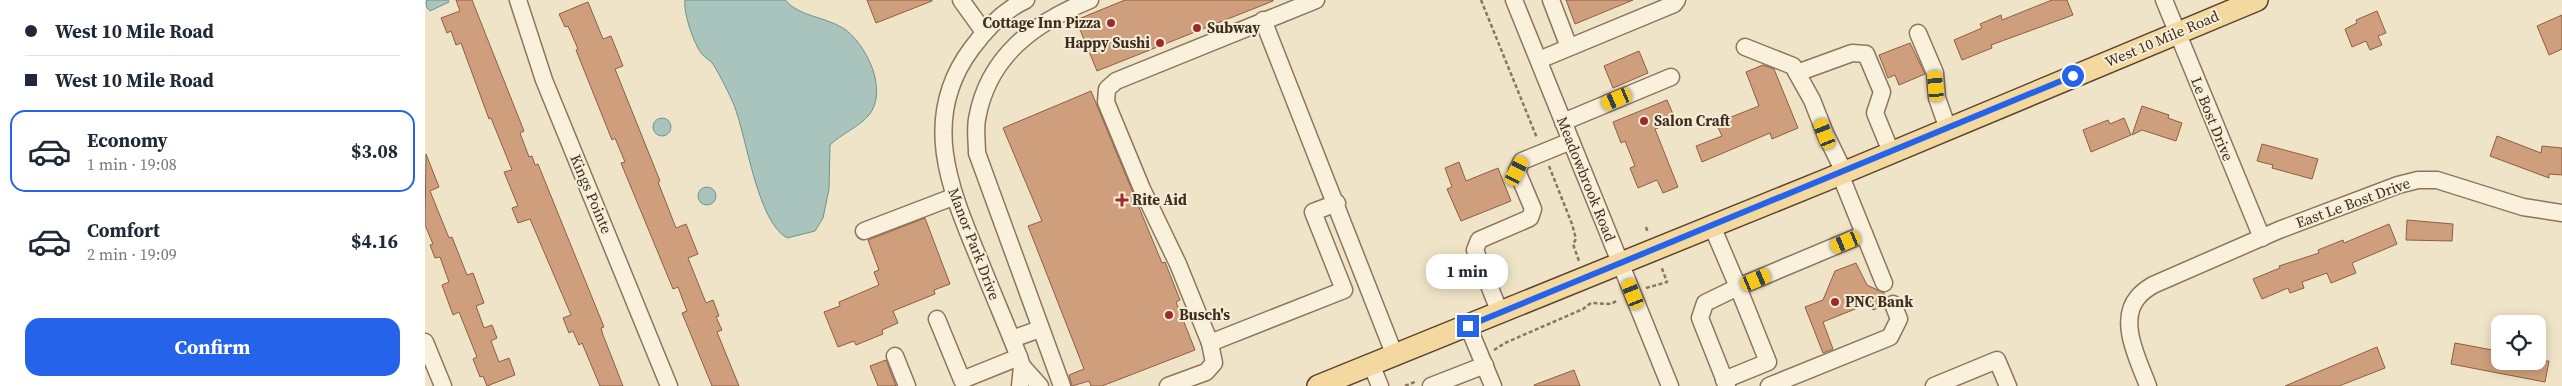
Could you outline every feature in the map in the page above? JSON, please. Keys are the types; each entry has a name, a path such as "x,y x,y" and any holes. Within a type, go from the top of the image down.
{"main road":[{"name":"West 10 Mile Road","path":"1318,386 1842,173 2257,0"}],"street":[{"name":"Kings Pointe","path":"517,0 544,80 669,386"},
{"path":"961,0 984,32"},
{"path":"1063,386 1040,329 977,153 977,119 997,64 1014,46 1059,13 1090,0"},
{"path":"1168,386 1206,372 1214,363 1210,343 1178,264 1159,228 1127,154 1106,102 1107,89 1116,81 1315,0"},
{"name":"Meadowbrook Road","path":"1514,0 1670,386"},
{"path":"1551,0 1569,48"},
{"path":"1539,60 1673,4 1677,0"},
{"name":"Le Bost Drive","path":"2164,0 2261,238"},
{"name":"Manor Park Drive","path":"1021,1 984,32 958,67 947,102 942,130 953,197 1021,362 1040,386"},
{"path":"1263,20 1337,203 1395,356"},
{"path":"1918,33 1935,74 1937,98 1948,129"},
{"path":"1745,47 1793,66 1812,100 1884,283"},
{"path":"1797,73 1852,54 1866,54 1882,92 1875,113 1891,152"},
{"path":"1563,122 1671,76"},
{"path":"1500,313 1475,250 1479,240 1530,218 1533,209 1517,171 1522,161 1571,141"},
{"name":"East Le Bost Drive","path":"2148,386 2132,342 2129,322 2130,309 2138,296 2153,285 2261,238 2398,185 2418,180 2437,180 2523,207 2562,213"},
{"path":"864,231 953,197"},
{"path":"1210,343 1344,290 1313,212 1337,203"},
{"path":"1711,226 1738,288 1768,362 1725,383 1699,318 1705,303 1738,288 1865,234"},
{"path":"1769,386 1890,336 1899,319 1893,304"},
{"path":"937,319 958,383 1021,362"},
{"path":"1468,326 1493,386"},
{"path":"1012,340 1040,329"},
{"path":"425,342 443,386"},
{"path":"895,356 907,386"},
{"path":"1427,383 1483,360"},
{"path":"1934,386 1997,360 2008,386"},
{"name":"Manor Park Drive","path":"1020,386 1021,362"},
{"path":"1371,364 1380,386"}],"path":[{"path":"1483,360 1505,342 1583,309 1591,303 1611,304 1614,302"},
{"path":"1405,386 1427,383"}],"water":[{"path":"448,0 449,2 430,11 427,8 426,1"},
{"path":"685,0 785,0 798,10 843,28 860,44 867,56 876,80 877,93 875,105 865,119 830,145 829,189 823,218 815,231 787,238 777,229 768,215 754,178 734,105 713,64 699,50 687,20"},
{"path":"662,118 668,121 671,127 668,133 662,136 656,133 653,127 656,121"},
{"path":"707,187 713,190 716,196 713,202 707,205 701,202 698,196 701,190"}],"building":[{"path":"456,0 472,0 524,131 520,133 529,157 532,156 535,165 538,164 604,327 601,328 603,335 623,386 600,386 582,343 579,345 573,331 569,333 563,318 571,315 530,219 518,223 512,208 518,206 504,172 512,170 491,118 489,119 461,43 456,45 451,31 447,33 441,18 460,11"},
{"path":"867,0 932,0 932,1 876,23"},
{"path":"1125,0 1273,1 1097,71 1076,20"},
{"path":"1566,0 1633,0 1575,24"},
{"path":"2052,0 2067,0 2073,15 1991,45 1992,48 1962,60 1954,40 1982,28 1980,24 2001,15 2002,20"},
{"path":"588,2 603,39 611,36 623,66 615,69 660,181 658,182 676,228 686,224 698,254 688,258 706,303 713,300 719,316 716,317 722,330 717,332 739,386 712,386 682,313 687,311 678,287 673,289 621,163 625,162 615,138 612,140 568,26 565,27 559,14"},
{"path":"2377,11 2386,33 2378,36 2382,45 2370,50 2366,41 2352,47 2345,29 2357,23 2356,20"},
{"path":"2562,15 2562,49 2549,55 2537,26"},
{"path":"1910,43 1925,74 1899,85 1895,75 1888,78 1879,55"},
{"path":"1639,51 1648,73 1613,88 1604,66"},
{"path":"1763,65 1774,69 1798,128 1772,139 1770,133 1702,162 1696,146 1722,136 1716,123 1759,106 1746,72"},
{"path":"1091,91 1162,263 1165,262 1180,300 1176,302 1195,350 1102,386 1091,386 1089,381 1072,386 1069,375 1084,369 1028,226 1042,221 1003,128"},
{"path":"1667,100 1676,121 1655,129 1678,187 1663,193 1657,180 1638,188 1630,168 1635,166 1625,141 1621,143 1613,122"},
{"path":"2142,106 2169,115 2168,118 2182,123 2176,141 2142,130 2132,135"},
{"path":"2124,118 2131,135 2091,152 2083,130 2108,120 2110,124"},
{"path":"2497,136 2541,153 2542,146 2562,148 2562,175 2549,174 2549,178 2490,156"},
{"path":"2262,144 2318,159 2312,179 2272,168 2273,165 2257,161"},
{"path":"426,154 439,187 430,191 449,238 452,237 467,275 473,273 484,303 476,306 484,328 492,325 497,338 491,341 499,362 509,358 515,375 487,386 483,376 480,377 473,359 477,357 459,312 453,315 442,285 449,282 440,257 435,258 430,245 433,244 425,225"},
{"path":"1459,162 1466,181 1498,168 1511,201 1461,221 1447,189 1452,187 1445,168"},
{"path":"925,218 950,284 934,290 935,294 893,311 898,323 882,330 883,334 856,345 854,341 838,347 824,312 840,306 839,302 879,285 874,272 879,270 868,240"},
{"path":"2407,220 2453,224 2452,241 2406,240"},
{"path":"2389,224 2397,244 2352,263 2356,273 2331,283 2327,273 2302,282 2304,288 2290,293 2288,288 2262,299 2253,279 2280,268 2279,266 2319,253 2318,250 2343,240 2344,243"},
{"path":"1856,263 1867,285 1884,293 1886,297 1883,306 1873,310 1870,303 1823,322 1833,349 1823,353 1805,307 1823,300 1835,271"},
{"path":"2455,343 2491,350 2491,370 2546,370 2546,361 2549,361 2545,382 2451,364"},
{"path":"2377,347 2385,368 2339,386 2285,386"},
{"path":"886,360 896,386 878,386 870,366"},
{"path":"1574,370 1580,386 1534,386 1534,385"}],"place":[{"name":"Cottage Inn Pizza","path":"1111,23"},
{"name":"Subway","path":"1197,28"},
{"name":"Happy Sushi","path":"1160,43"},
{"name":"Salon Craft","path":"1644,121"},
{"name":"Rite Aid","path":"1122,200"},
{"name":"PNC Bank","path":"1835,302"},
{"name":"Busch's","path":"1169,315"}],"route":[{"path":"1468,326 1826,180 2073,76"}]}
